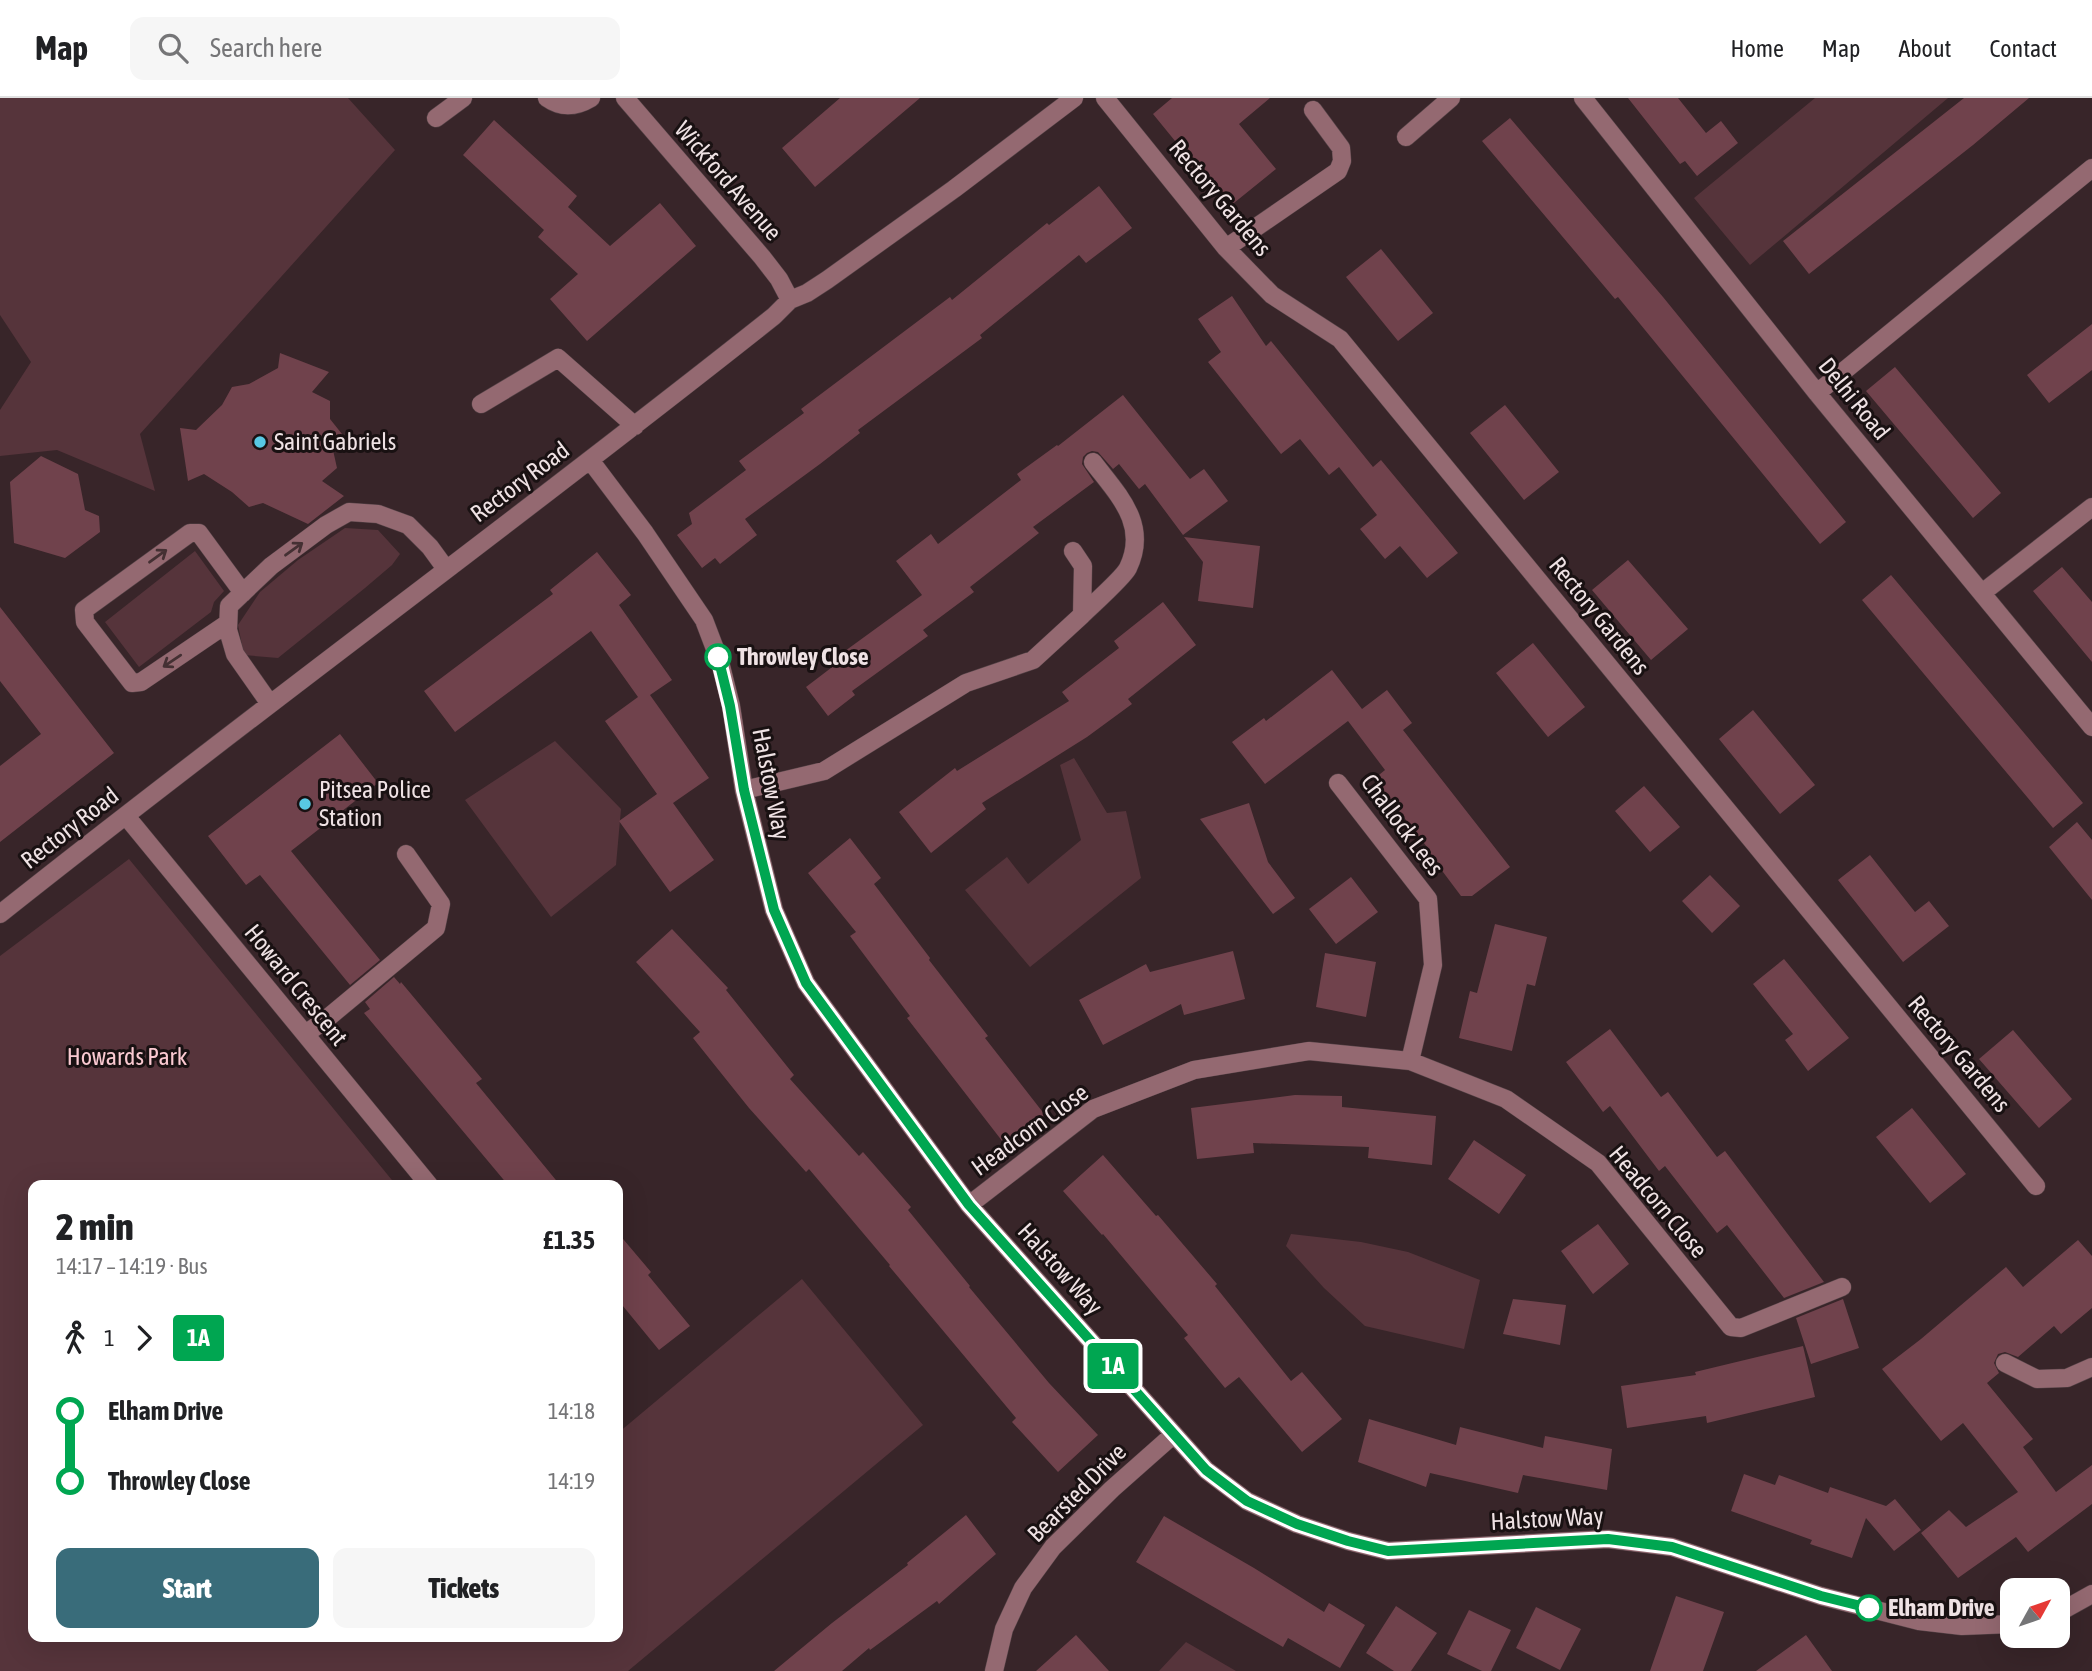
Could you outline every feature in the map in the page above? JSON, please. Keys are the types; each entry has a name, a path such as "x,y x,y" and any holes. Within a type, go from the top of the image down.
{"street":[{"path":"436,118 463,98"},
{"path":"547,98 566,106 591,98"},
{"name":"Wickford Avenue","path":"625,98 762,257 779,279 790,300"},
{"name":"Rectory Road","path":"0,914 635,426 774,316 790,300 828,280 1074,98"},
{"name":"Rectory Gardens","path":"1105,98 1226,248 1272,295 1340,339 2036,1186"},
{"path":"1406,137 1451,98"},
{"name":"Delhi Road","path":"1583,98 1817,393 2092,727"},
{"path":"1226,248 1338,170 1342,162 1341,148 1313,110"},
{"path":"1817,393 2092,168"},
{"path":"481,404 558,358 635,426"},
{"name":"Halstow Way","path":"590,460 645,533 704,620 720,662 728,695 744,790 774,910 806,983 969,1205 1206,1470 1247,1501 1297,1524 1388,1551 1608,1539 1672,1547 1821,1596 1919,1621 1962,1626 2000,1624"},
{"path":"744,790 824,771 966,682 1033,660 1082,615 1127,570 1136,538 1128,509 1093,462"},
{"path":"1982,593 2092,507"},
{"path":"271,704 235,654 228,623 229,606 271,566 326,525 349,512 378,514 408,525 430,547 446,569"},
{"path":"228,623 141,682 132,683 85,622 84,610 190,533 199,533 243,593"},
{"path":"1073,551 1083,566 1082,615"},
{"name":"Challock Lees","path":"1338,783 1428,899 1433,965 1410,1061"},
{"name":"Howard Crescent","path":"126,816 425,1180"},
{"path":"306,1034 436,928 441,904 406,854"},
{"name":"Headcorn Close","path":"969,1205 1093,1109 1194,1070 1310,1051 1410,1061 1506,1099 1598,1163 1731,1327 1741,1328 1842,1287"},
{"path":"2005,1363 2037,1379 2067,1378 2092,1367"},
{"name":"Bearsted Drive","path":"993,1671 1004,1629 1023,1588 1053,1546 1173,1435"},
{"path":"2070,1606 2092,1594"}],"green space":[{"path":"0,98 348,98 395,150 140,434 155,491 57,450 0,456 0,410 31,362 0,315"},
{"path":"1815,98 1948,98 1750,265 1694,198"},
{"path":"345,528 378,530 400,554 392,565 278,658 244,655 238,625 260,592 298,560"},
{"path":"195,551 224,591 214,602 211,612 139,667 105,622"},
{"path":"555,741 621,809 616,865 551,917 465,800"},
{"path":"1074,758 1107,813 1126,811 1141,878 1030,967 965,890 1007,857 1028,884 1081,840 1060,765"},
{"name":"Howards Park","path":"129,859 392,1180 28,1180 28,1642 623,1642 623,1429 802,1279 923,1425 628,1671 0,1671 0,956"},
{"path":"1291,1234 1361,1242 1408,1252 1480,1280 1464,1349 1365,1326 1324,1288 1286,1246"},
{"path":"1186,1642 1236,1671 1159,1671"}],"building":[{"path":"840,98 920,98 815,187 782,148"},
{"path":"1172,98 1270,98 1239,124 1276,169 1229,207 1153,114"},
{"path":"1628,98 1678,98 1706,133 1721,121 1738,143 1697,176 1685,161 1680,164"},
{"path":"1964,98 2029,98 1809,274 1783,241"},
{"path":"1510,118 1663,297 1846,522 1820,544 1618,297 1615,299 1482,141"},
{"path":"494,120 577,196 568,207 610,246 660,203 696,246 587,341 550,299 578,274 538,237 544,230 463,155"},
{"path":"1099,186 1132,228 1086,263 1079,255 980,335 982,338 858,430 860,433 745,519 757,535 720,564 715,558 702,568 677,535 692,524 689,513 746,470 739,461 804,413 801,409 950,297 952,300 1047,223 1049,225"},
{"path":"1381,249 1433,313 1398,341 1346,277"},
{"path":"1232,296 1266,346 1271,341 1373,467 1381,460 1458,553 1427,578 1400,546 1385,559 1360,529 1377,515 1339,467 1329,475 1300,439 1281,454 1208,362 1221,352 1198,319"},
{"path":"2092,324 2092,370 2049,403 2027,375"},
{"name":"Saint Gabriels","path":"280,353 329,372 312,392 330,401 330,419 342,434 333,450 337,468 322,481 344,496 308,524 263,503 249,507 204,474 188,481 180,428 196,430 222,405 232,387 249,384 278,368"},
{"path":"1895,367 2001,493 1973,518 1866,391"},
{"path":"1123,395 1190,479 1204,469 1228,501 1183,535 1145,484 1139,489 1119,464 1113,469 1098,452 1087,453 1082,464 1094,482 1033,527 1039,533 970,587 974,592 923,630 928,636 852,691 855,695 828,716 806,687 848,655 845,651 922,595 896,561 931,534 938,544 1021,480 1017,474"},
{"path":"1505,405 1559,472 1524,500 1470,433"},
{"path":"41,456 78,474 85,510 99,516 100,532 65,558 14,543 10,482"},
{"path":"1184,537 1260,546 1253,608 1198,601 1203,562"},
{"path":"597,552 631,595 619,605 672,680 650,695 709,778 673,803 714,860 670,892 619,821 657,794 605,721 638,697 591,631 455,732 424,691 553,594 550,590"},
{"path":"1628,560 1688,629 1651,660 1592,590"},
{"path":"2062,567 2092,602 2092,662 2033,591"},
{"path":"1891,575 2083,803 2053,828 1862,600"},
{"path":"1163,602 1196,645 1128,699 1132,704 1087,737 982,803 986,809 931,853 899,812 955,768 957,771 1069,701 1062,692 1119,648 1114,641"},
{"path":"0,607 114,753 0,842 0,766 41,734 0,681"},
{"path":"1533,643 1585,707 1548,737 1496,673"},
{"path":"1332,670 1362,709 1387,690 1412,723 1403,730 1510,867 1472,896 1461,896 1374,779 1385,770 1348,721 1265,784 1232,742 1264,718 1266,721"},
{"path":"1753,710 1815,785 1780,814 1719,739"},
{"path":"340,734 378,783 291,851 380,960 350,985 260,875 246,885 208,836"},
{"path":"1644,786 1680,827 1650,852 1615,811"},
{"path":"1249,803 1268,862 1295,898 1273,914 1200,819"},
{"path":"2077,822 2092,840 2092,900 2049,847"},
{"path":"850,838 881,878 874,884 988,1036 985,1038 1045,1115 1006,1146 907,1018 910,1016 850,936 856,932 808,873"},
{"path":"1870,855 1915,912 1929,901 1949,926 1903,962 1838,880"},
{"path":"1710,875 1740,906 1712,933 1682,901"},
{"path":"1351,877 1378,912 1336,944 1309,909"},
{"path":"1495,924 1547,937 1535,986 1527,984 1512,1051 1459,1038 1470,991 1477,993"},
{"path":"672,929 728,988 726,990 794,1075 790,1079 859,1156 863,1152 911,1207 908,1210 969,1287 1049,1383 1098,1435 1058,1472 1012,1422 1016,1418 809,1169 806,1172 749,1108 693,1038 700,1032 636,962"},
{"path":"1233,951 1245,999 1184,1015 1181,1004 1103,1045 1079,1000 1146,964 1150,972"},
{"path":"1325,953 1376,962 1366,1017 1316,1007"},
{"path":"1784,959 1849,1038 1808,1071 1785,1040 1793,1034 1753,984"},
{"path":"394,977 400,984 401,982 482,1079 476,1083 556,1180 504,1180 364,1013 370,1009 365,1002"},
{"path":"1610,1029 1661,1097 1668,1092 1717,1157 1725,1151 1824,1282 1784,1298 1727,1225 1717,1233 1665,1166 1659,1171 1610,1106 1603,1112 1566,1062"},
{"path":"2013,1030 2072,1099 2039,1128 1979,1059"},
{"path":"1295,1095 1342,1096 1342,1107 1436,1116 1432,1165 1368,1158 1369,1147 1253,1143 1254,1153 1197,1159 1191,1108"},
{"path":"1912,1108 1966,1174 1930,1203 1876,1137"},
{"path":"1474,1140 1526,1175 1499,1214 1448,1179"},
{"path":"1103,1155 1217,1284 1215,1286 1291,1381 1302,1372 1342,1419 1302,1452 1239,1377 1225,1388 1184,1338 1188,1335 1063,1191"},
{"path":"1598,1224 1629,1264 1593,1294 1561,1251"},
{"path":"623,1239 651,1272 648,1275 690,1326 659,1350 623,1306"},
{"path":"2078,1240 2092,1256 2092,1308 2061,1334 2054,1326 2018,1357 2005,1352 1998,1354 1994,1363 1999,1373 1987,1383 2033,1439 2023,1447 2056,1492 2092,1465 2092,1504 2028,1552 2016,1537 1958,1578 1921,1533 1949,1510 1966,1527 2018,1492 1963,1423 1941,1441 1882,1369 2006,1267 2023,1287"},
{"path":"1513,1299 1566,1305 1560,1345 1503,1334"},
{"path":"1843,1299 1859,1348 1811,1364 1796,1318"},
{"path":"1803,1346 1815,1397 1707,1423 1706,1416 1627,1428 1621,1386 1696,1375 1695,1372"},
{"path":"1369,1419 1456,1445 1460,1427 1543,1448 1545,1436 1612,1449 1607,1490 1523,1475 1518,1493 1430,1473 1426,1487 1358,1462"},
{"path":"1744,1474 1775,1485 1779,1475 1828,1493 1830,1487 1886,1506 1895,1499 1921,1530 1894,1551 1866,1518 1852,1558 1810,1544 1812,1540 1731,1511"},
{"path":"966,1515 996,1554 939,1604 937,1601 870,1650 869,1648 842,1671 774,1671 908,1565 907,1563"},
{"path":"1164,1516 1324,1612 1329,1603 1365,1625 1340,1668 1288,1638 1283,1647 1136,1562"},
{"path":"1676,1596 1724,1612 1703,1671 1650,1671"},
{"path":"1396,1606 1437,1633 1411,1671 1394,1671 1366,1653"},
{"path":"1536,1607 1581,1629 1560,1670 1516,1648"},
{"path":"1469,1610 1511,1630 1491,1671 1482,1671 1447,1654"},
{"path":"1076,1635 1109,1671 1036,1671"},
{"path":"1806,1635 1832,1671 1756,1671"}],"bus line":[{"name":"1A","path":"718,657 730,706 744,790 774,910 806,983 969,1205 1206,1470 1247,1501 1297,1524 1388,1551 1608,1539 1672,1547 1821,1596 1869,1608"}],"place":[{"name":"Saint Gabriels","path":"260,442"},
{"name":"Throwley Close","path":"718,657"},
{"name":"Pitsea Police Station","path":"305,804"},
{"name":"Elham Drive","path":"1869,1608"}]}
